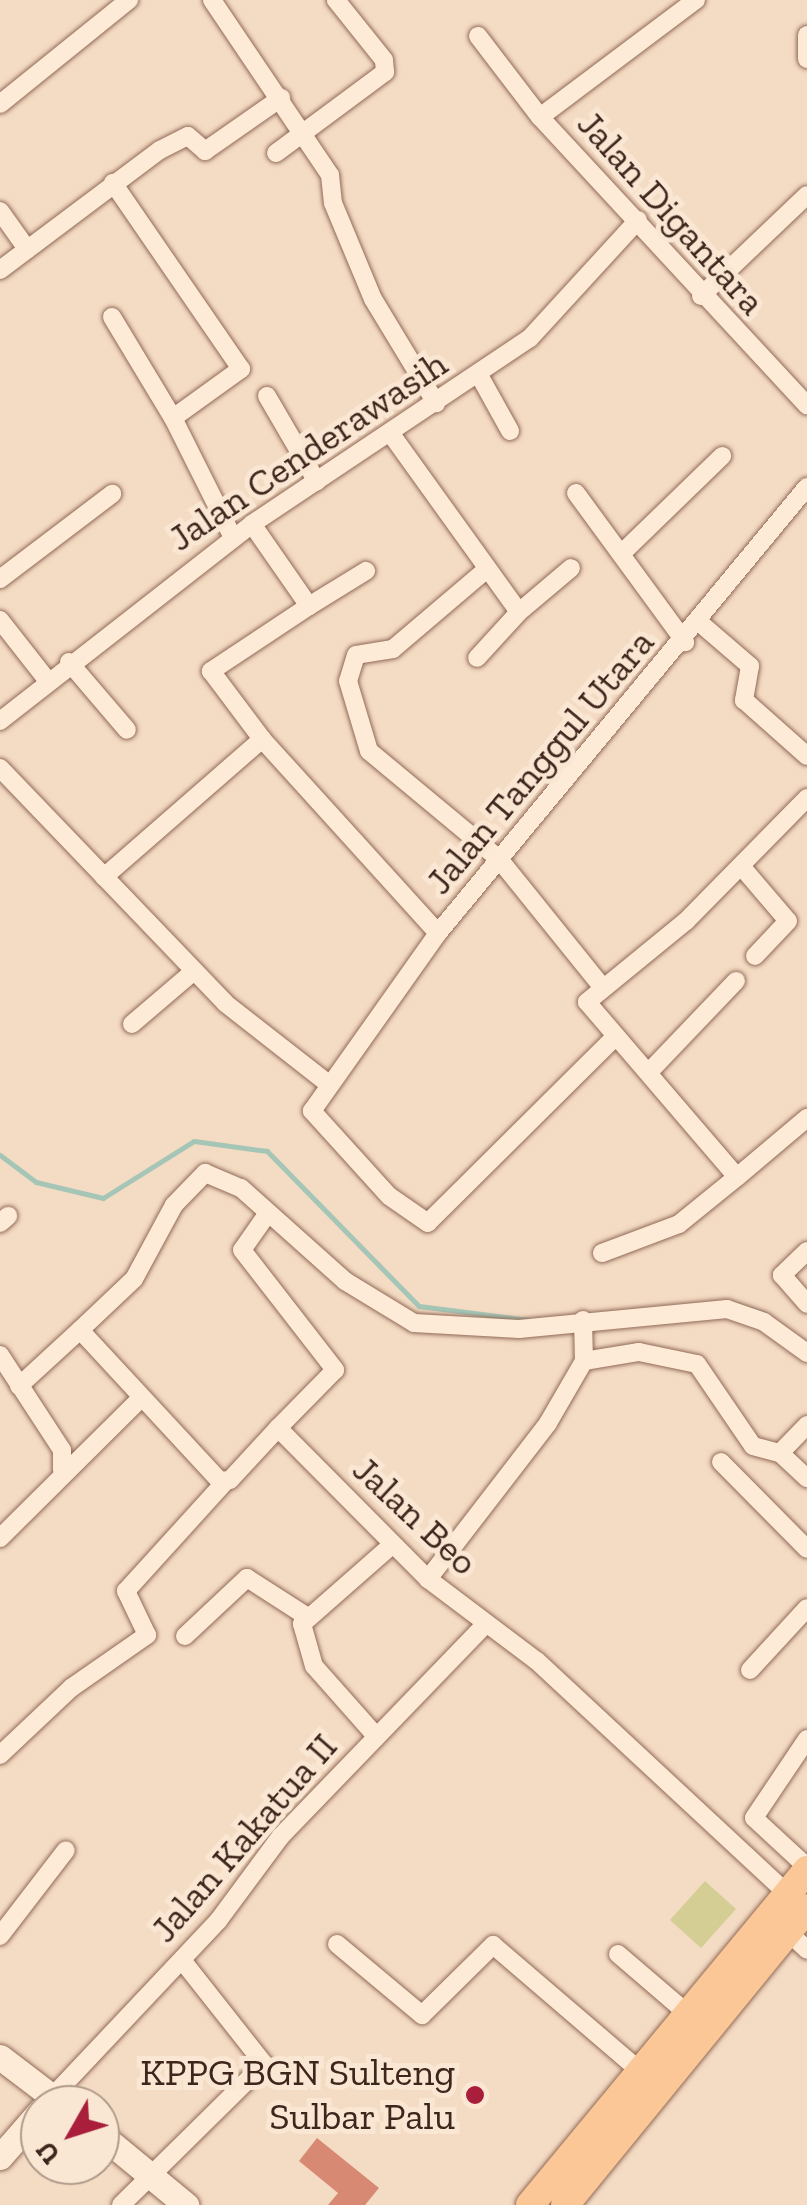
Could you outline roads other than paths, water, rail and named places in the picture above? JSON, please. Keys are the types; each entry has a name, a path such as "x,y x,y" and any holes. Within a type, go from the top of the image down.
{"main road":[{"path":"565,2205 797,1941 797,1901 807,1868"},
{"path":"530,2205 688,2014 797,1901"}],"street":[{"path":"212,0 305,132 330,175 333,203 374,299 436,404"},
{"name":"Jalan Digantara","path":"696,0 540,118 638,220 701,296 807,405"},
{"path":"276,153 385,72 384,60 337,1"},
{"path":"0,104 122,2"},
{"path":"807,34 807,59"},
{"path":"478,36 540,118"},
{"path":"0,270 166,147 188,136 205,151 281,98"},
{"path":"113,183 241,370 174,418"},
{"path":"701,296 807,195"},
{"path":"0,212 27,249"},
{"name":"Jalan Cenderawasih","path":"0,721 69,662 252,524 530,338 638,220"},
{"path":"112,317 174,418 233,538"},
{"path":"478,376 510,431"},
{"path":"266,396 317,482"},
{"path":"391,434 519,612"},
{"path":"621,554 722,456"},
{"name":"Jalan Tanggul Utara","path":"319,1075 433,928 499,859 685,642 807,486"},
{"path":"576,493 685,642"},
{"path":"0,580 112,494"},
{"path":"252,524 310,606"},
{"path":"477,658 519,612 571,568"},
{"path":"487,569 394,649 364,651 347,669 370,751 499,859 600,984"},
{"path":"366,570 211,670 262,740 433,928"},
{"path":"0,620 47,680"},
{"path":"700,623 750,666 744,700 807,756"},
{"path":"69,662 127,730"},
{"path":"104,877 262,740"},
{"path":"0,768 194,971 319,1075 313,1102 317,1118 389,1196 428,1223 616,1036"},
{"path":"738,1177 588,1002 600,984 629,970 741,866 807,798"},
{"path":"741,866 788,921 755,956"},
{"path":"132,1024 194,971"},
{"path":"649,1072 736,981"},
{"path":"602,1254 679,1224 807,1118"},
{"path":"19,1386 134,1278 174,1205 206,1172 234,1183 345,1282 414,1323 519,1328 727,1309 764,1322 807,1353"},
{"path":"0,1755 70,1688 141,1642 149,1630 126,1591 224,1482 335,1370 242,1250 268,1212"},
{"path":"807,1251 782,1275 807,1304"},
{"path":"428,1578 538,1438 584,1360 583,1320"},
{"path":"80,1330 224,1482"},
{"path":"584,1360 639,1352 683,1357 712,1378 753,1446 780,1453 807,1478"},
{"path":"0,1355 62,1450 62,1470"},
{"path":"0,1538 62,1470 141,1398"},
{"path":"780,1453 807,1425"},
{"name":"Jalan Beo","path":"278,1428 428,1578 537,1661 797,1901"},
{"path":"721,1462 807,1549"},
{"path":"376,1736 314,1666 302,1638 306,1616 392,1545"},
{"path":"185,1636 247,1578 306,1616"},
{"path":"750,1670 807,1608"},
{"name":"Jalan Kakatua II","path":"67,2085 182,1960 281,1836 486,1624"},
{"path":"807,1738 754,1818 807,1868"},
{"path":"0,1936 66,1850"},
{"path":"337,1944 422,2014 493,1945 641,2072"},
{"path":"618,1954 688,2014"},
{"path":"120,2205 264,2064 182,1960"},
{"path":"0,2057 30,2085"},
{"path":"0,2157 20,2136"},
{"path":"120,2150 186,2205"}],"waterway":[{"path":"0,1155 36,1182 103,1198 194,1141 267,1151 419,1306 529,1320"},
{"path":"734,1304 764,1314"}],"place":[{"name":"KPPG BGN Sulteng Sulbar Palu","path":"475,2095"}]}
